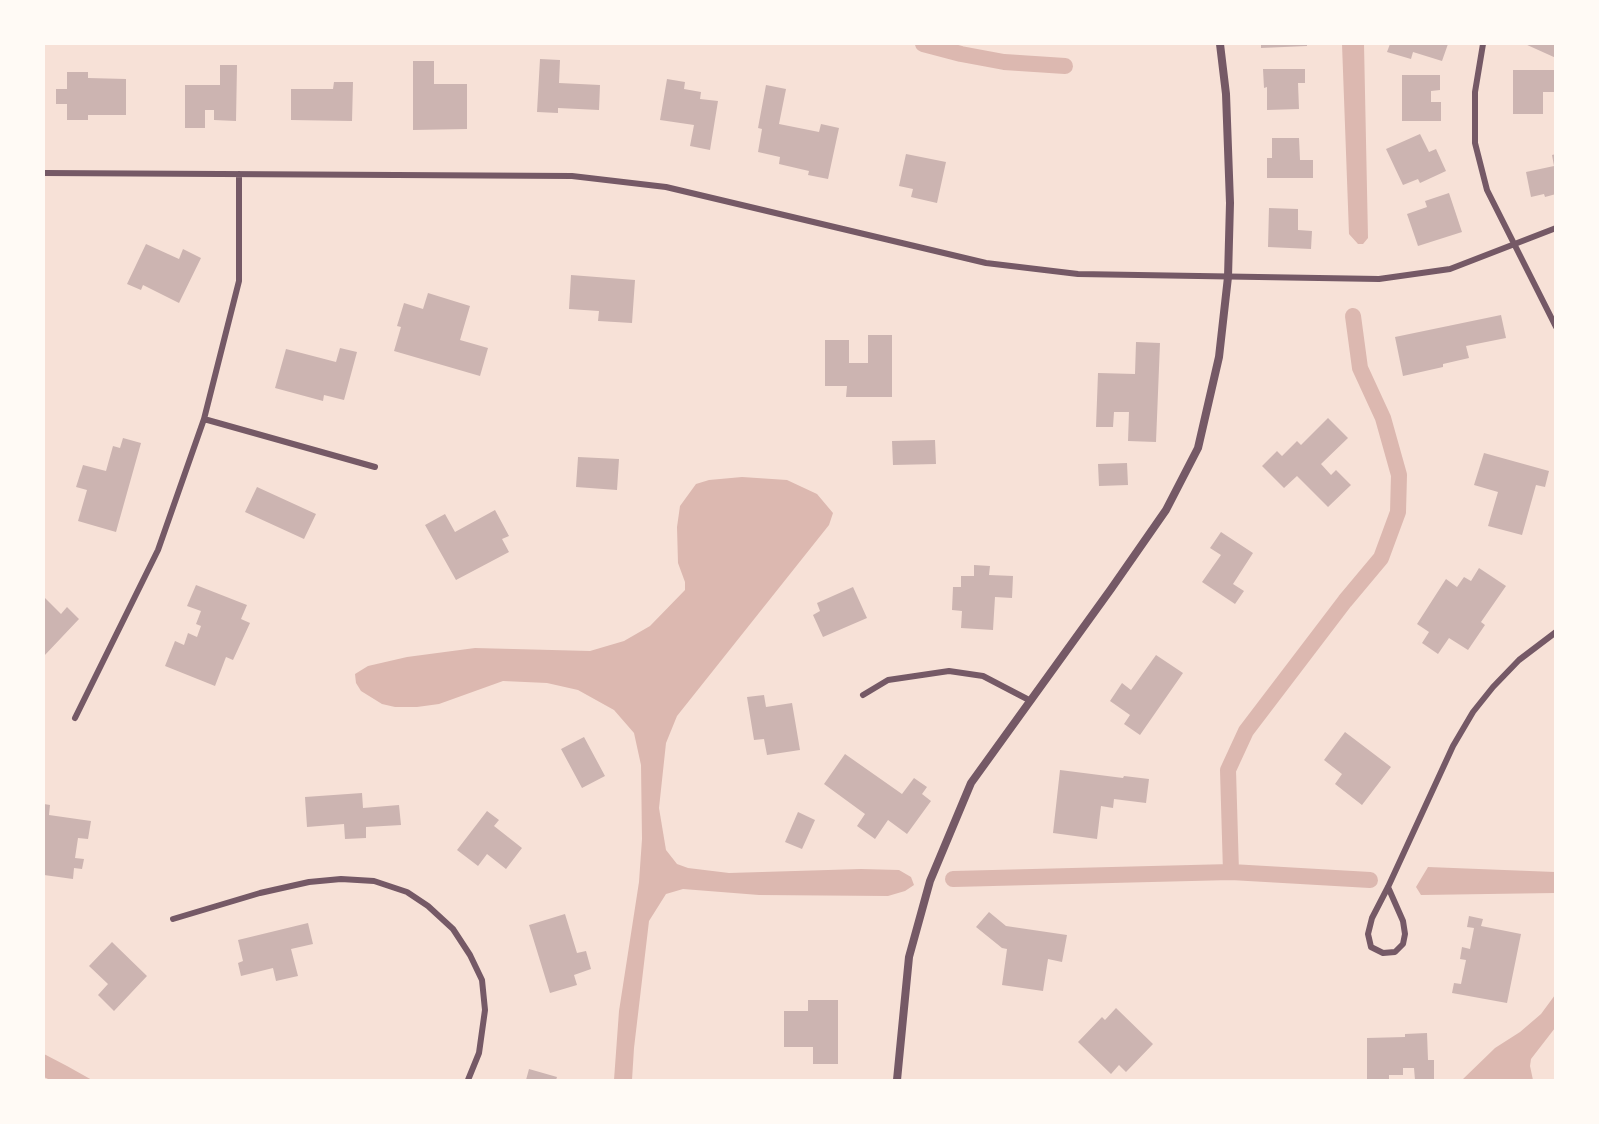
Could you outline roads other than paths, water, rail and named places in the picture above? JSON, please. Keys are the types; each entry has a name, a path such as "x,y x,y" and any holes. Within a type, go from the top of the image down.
{"street":[{"path":"897,1080 909,957 930,881 971,783 1166,510 1198,448 1219,357 1228,277 1230,203 1226,105 1220,44"},
{"path":"1483,44 1474,92 1475,143 1486,190 1556,327"},
{"path":"44,173 572,176 666,187 986,263 1078,274 1379,279 1450,269 1556,228"},
{"path":"75,718 158,550 204,419 240,281 239,174"},
{"path":"204,419 375,467"},
{"path":"1388,888 1403,921 1405,934 1403,944 1395,952 1383,953 1371,947 1368,934 1372,918 1453,746 1473,712 1493,687 1519,660 1556,632"},
{"path":"863,695 888,680 949,671 982,676 1029,700"},
{"path":"173,919 260,893 309,882 341,879 374,881 407,892 428,906 453,929 470,955 482,981 485,1010 478,1053 468,1080"}],"waterway":[{"path":"923,44 1004,62 1065,66"},
{"path":"1231,872 1228,770 1246,731 1345,601 1381,558 1398,512 1399,475 1383,418 1360,368 1353,316"},
{"path":"953,879 1231,872 1370,880"}]}
